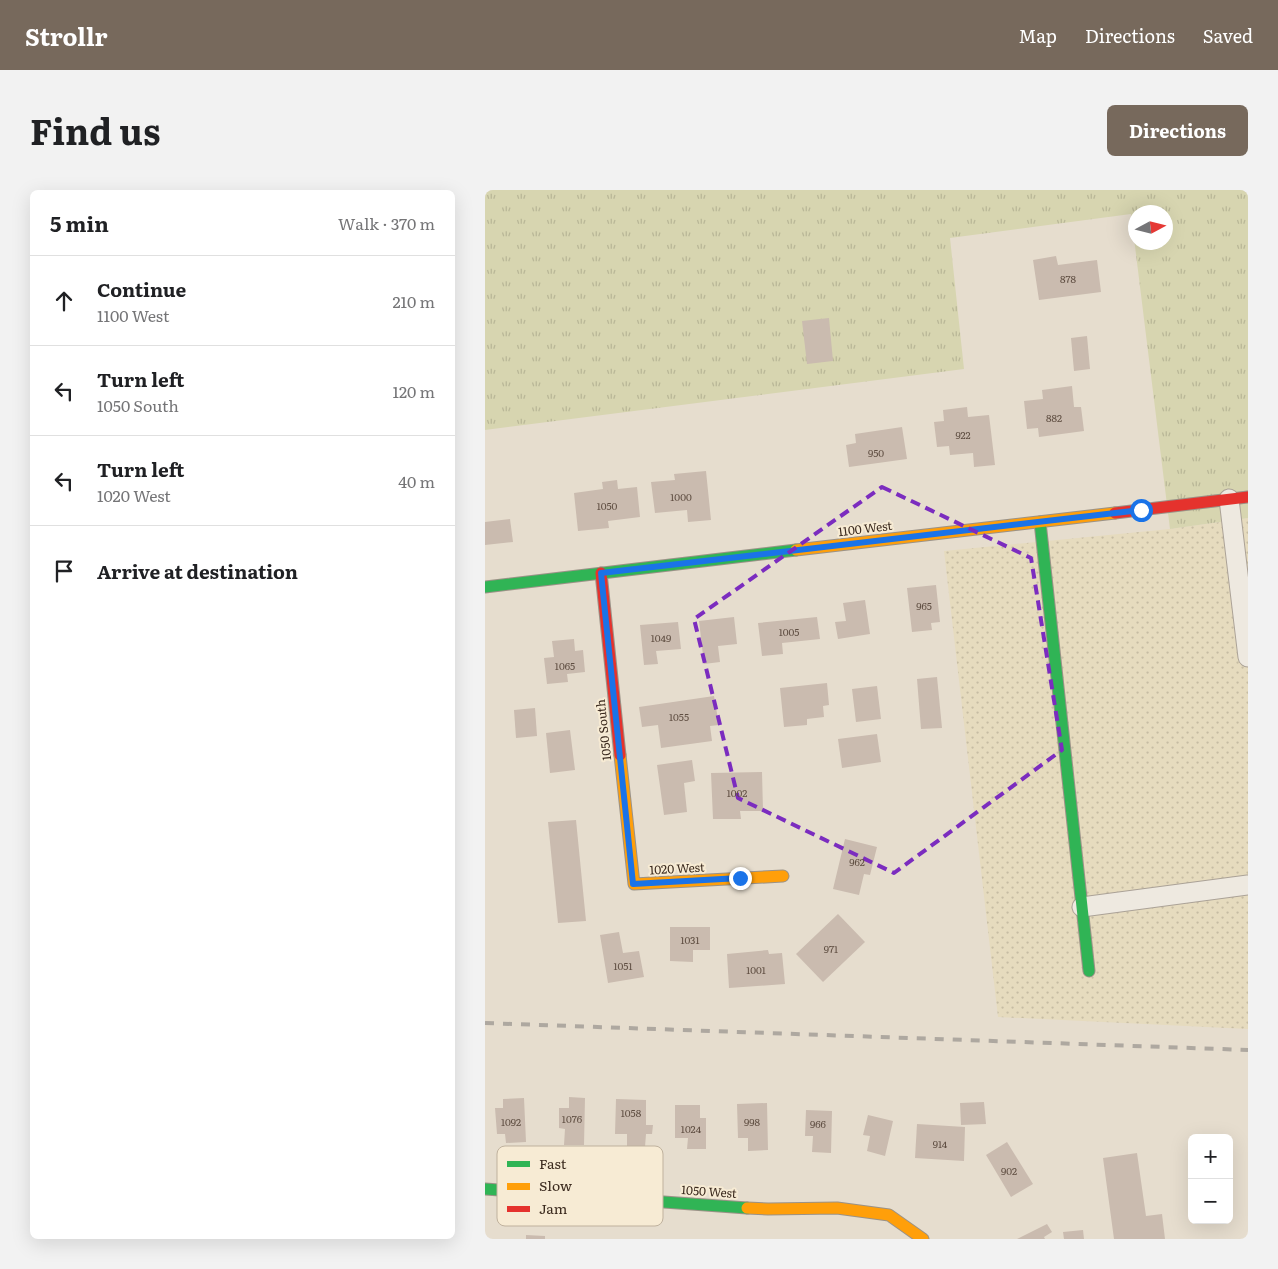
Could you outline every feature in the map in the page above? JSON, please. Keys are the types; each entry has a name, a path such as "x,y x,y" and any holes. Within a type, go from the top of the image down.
{"street":[{"name":"1100 West","path":"485,587 1248,497"},
{"path":"1229,499 1248,657"},
{"path":"1040,522 1089,971"},
{"name":"1050 South","path":"601,573 633,884"},
{"name":"1020 West","path":"633,884 783,876"},
{"path":"1082,907 1248,885"},
{"name":"1050 West","path":"663,1202 768,1209 837,1208 889,1215 923,1239"}],"highlighted area":[{"path":"882,487 1031,558 1062,750 894,873 738,798 694,619"}],"shaded area":[{"path":"1248,518 1248,1029 998,1017 944,551 1170,529"}],"green space":[{"path":"485,190 1248,190 1248,518 1170,529 1135,250 1173,250 1173,205 1128,205 1128,214 950,238 964,369 485,430"}],"building":[{"path":"1056,256 1058,265 1097,260 1101,292 1039,300 1033,260"},
{"path":"829,318 833,361 807,364 802,321"},
{"path":"1087,336 1090,369 1074,371 1071,338"},
{"path":"1072,386 1074,407 1081,407 1084,431 1039,437 1038,428 1027,429 1024,401 1043,399 1042,390"},
{"path":"967,407 968,417 989,415 995,465 974,467 973,453 950,455 949,446 937,447 934,422 944,421 943,410"},
{"path":"902,427 907,459 849,467 846,445 856,443 855,434"},
{"path":"706,471 711,520 688,522 687,510 655,513 651,482 675,480 674,474"},
{"path":"617,480 618,489 637,487 640,517 608,521 609,528 578,531 574,493 603,489 602,482"},
{"path":"510,519 513,542 485,545 485,522"},
{"path":"936,585 940,622 931,623 932,630 912,632 907,588"},
{"path":"865,600 870,634 838,639 835,622 846,621 843,603"},
{"path":"734,617 737,644 718,646 720,662 704,664 699,621"},
{"path":"817,617 820,639 782,643 783,654 762,656 758,623"},
{"path":"678,622 681,649 656,651 658,664 644,665 640,625"},
{"path":"574,639 575,651 583,650 585,672 567,674 568,682 547,684 544,658 554,657 552,641"},
{"path":"937,677 942,728 921,729 917,679"},
{"path":"827,683 829,705 823,706 824,717 807,719 807,725 784,727 780,688"},
{"path":"877,686 881,719 856,722 852,689"},
{"path":"714,696 719,725 710,726 712,741 661,748 658,725 642,727 639,707"},
{"path":"535,708 537,736 516,738 514,710"},
{"path":"570,730 575,770 550,773 546,733"},
{"path":"877,734 881,762 842,768 838,739"},
{"path":"692,760 695,781 684,783 687,812 664,815 657,765"},
{"path":"762,772 763,811 740,811 741,819 713,819 711,773"},
{"path":"576,820 586,921 558,923 548,822"},
{"path":"845,839 877,847 870,875 864,874 859,895 833,889"},
{"path":"838,914 865,942 823,982 796,954"},
{"path":"670,927 710,927 710,950 693,950 693,962 670,961"},
{"path":"619,932 623,953 639,951 644,977 608,983 600,935"},
{"path":"768,950 769,954 782,953 785,984 729,988 727,954"},
{"path":"569,1097 585,1098 584,1145 564,1145 565,1129 559,1128 559,1108 569,1108"},
{"path":"524,1098 526,1142 506,1143 505,1134 497,1134 495,1108 503,1108 503,1099"},
{"path":"616,1099 646,1100 646,1125 653,1125 652,1134 646,1134 645,1146 627,1146 627,1134 615,1134"},
{"path":"984,1102 986,1124 961,1125 960,1103"},
{"path":"767,1103 768,1150 748,1151 748,1138 738,1138 737,1104"},
{"path":"675,1105 700,1105 700,1118 706,1118 706,1149 687,1149 688,1138 675,1138"},
{"path":"806,1110 832,1111 831,1153 812,1152 813,1136 805,1136"},
{"path":"868,1115 893,1121 885,1156 867,1151 870,1136 863,1135"},
{"path":"917,1124 965,1127 964,1161 915,1158"},
{"path":"1007,1142 1033,1184 1011,1197 986,1155"},
{"path":"1137,1153 1146,1216 1162,1214 1165,1239 1114,1239 1103,1158"},
{"path":"1047,1224 1052,1232 1044,1237 1045,1239 1017,1239"},
{"path":"1083,1230 1084,1239 1064,1239 1063,1232"},
{"path":"526,1235 545,1236 545,1239 526,1239"}],"railway":[{"path":"485,1023 1248,1050"}],"traffic: fast":[{"path":"1040,522 1089,971"},
{"path":"485,587 796,550"},
{"path":"485,1189 497,1190"},
{"path":"663,1202 747,1208"}],"traffic: slow":[{"path":"796,550 1115,513"},
{"path":"620,755 634,884 783,876"},
{"path":"747,1208 837,1208 889,1215 923,1239"}],"traffic: jam":[{"path":"1115,513 1248,497"},
{"path":"601,573 620,755"}],"route":[{"path":"740,878 633,884 601,573 1141,510"}]}
